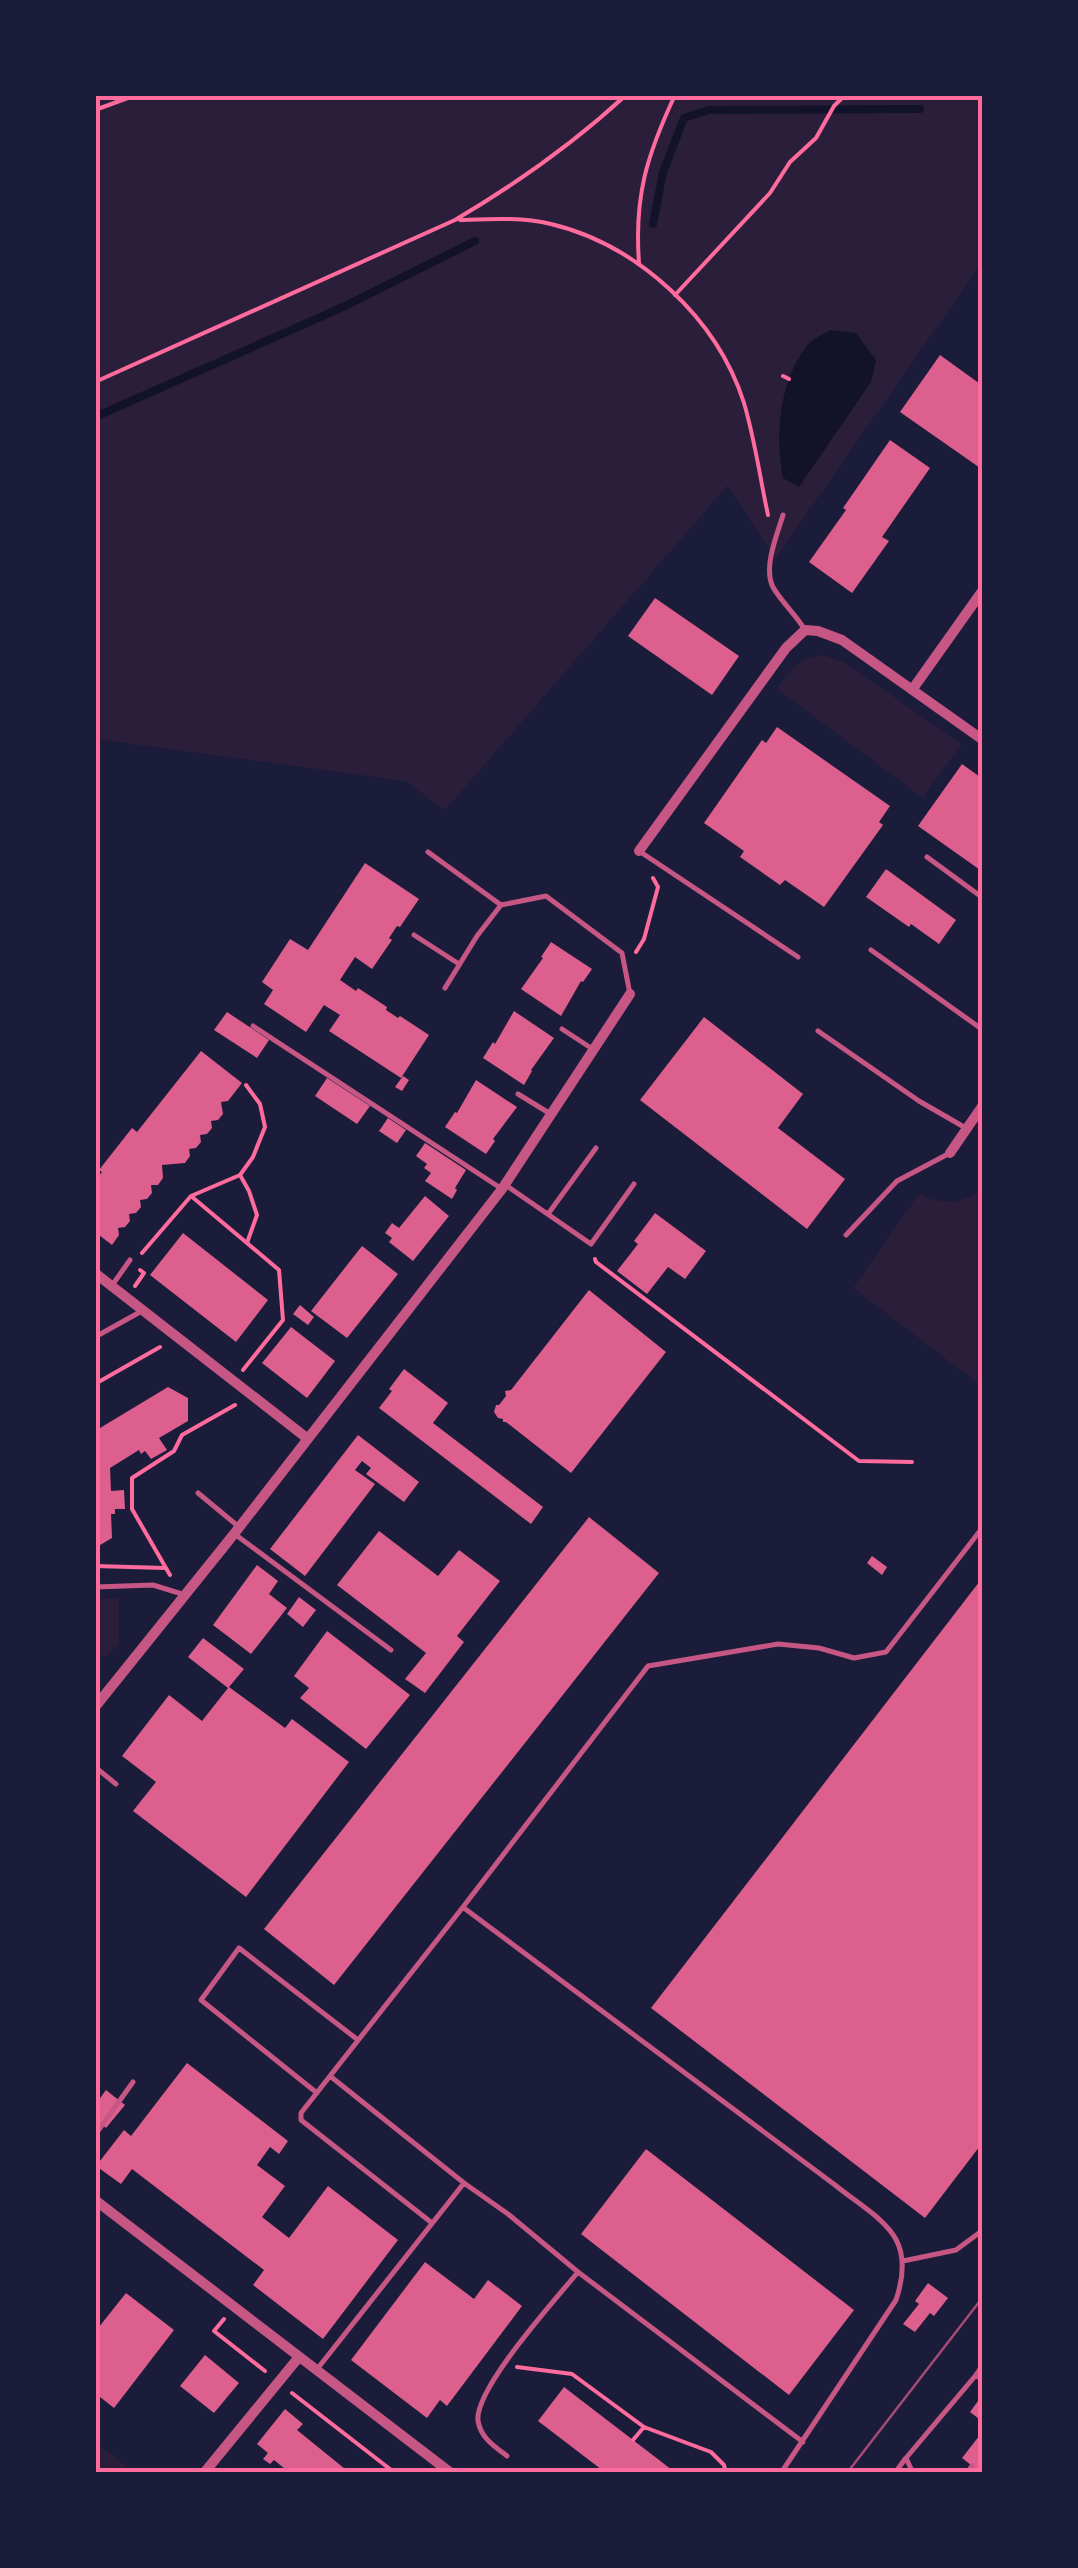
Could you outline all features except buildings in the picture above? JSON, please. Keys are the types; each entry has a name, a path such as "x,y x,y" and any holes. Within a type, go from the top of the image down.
{"street":[{"path":"912,690 983,590"},
{"path":"639,851 786,648 805,630 818,630 842,640 983,740"},
{"path":"95,1707 504,1187 630,994"},
{"path":"950,1153 983,1105"},
{"path":"95,1274 308,1439"},
{"path":"95,2200 452,2473"},
{"path":"204,2473 299,2357"}],"lane":[{"path":"783,515 770,570 772,586 805,630"},
{"path":"639,851 798,957"},
{"path":"428,852 502,905"},
{"path":"927,858 983,898"},
{"path":"444,988 476,936 502,905 546,896 622,953 630,994"},
{"path":"414,935 459,964"},
{"path":"870,950 983,1030"},
{"path":"254,1026 591,1244 634,1184"},
{"path":"562,1029 594,1050"},
{"path":"818,1031 919,1101 967,1128"},
{"path":"518,1094 552,1114"},
{"path":"548,1214 596,1148"},
{"path":"846,1235 896,1181 950,1153"},
{"path":"111,1286 131,1262"},
{"path":"95,1338 142,1310"},
{"path":"198,1492 236,1530 391,1650"},
{"path":"432,2224 301,2120 302,2114 648,1666 778,1644 818,1648 854,1658 886,1652 983,1527"},
{"path":"95,1587 154,1586 185,1595"},
{"path":"95,1767 116,1784"},
{"path":"464,1907 835,2184 890,2229 900,2243 902,2281 896,2300 781,2473"},
{"path":"317,2093 201,2000 240,1948 358,2040"},
{"path":"330,2076 578,2272 803,2442"},
{"path":"95,2135 133,2082"},
{"path":"317,2370 464,2183"},
{"path":"903,2261 956,2250 983,2230"},
{"path":"507,2456 486,2440 478,2419 485,2394 502,2366 578,2272"},
{"path":"895,2473 983,2365"},
{"path":"976,2374 983,2380"},
{"path":"906,2458 913,2473"},
{"path":"967,2473 972,2466"}],"path":[{"path":"95,110 136,95"},
{"path":"95,382 455,220 539,166 626,95"},
{"path":"640,265 636,228 639,197 651,153 675,95"},
{"path":"834,95 834,106"},
{"path":"676,296 770,194 790,162 816,138 844,95"},
{"path":"455,220 510,218 552,224 595,239 640,265 707,330 729,367 744,403 759,480"},
{"path":"782,376 789,378"},
{"path":"635,954 644,938 658,887 639,851"},
{"path":"131,1262 190,1196 240,1174 253,1158 266,1127 260,1104 246,1085"},
{"path":"240,1174 256,1216 246,1243"},
{"path":"190,1196 279,1270 284,1320 234,1382"},
{"path":"591,1244 596,1262 859,1461 912,1462"},
{"path":"95,1384 174,1335"},
{"path":"95,1566 165,1568 132,1510 132,1478 174,1451 182,1435 252,1395"},
{"path":"224,2319 214,2331 395,2473"},
{"path":"502,2366 572,2374 644,2427 711,2452 724,2465 726,2473"},
{"path":"634,2440 644,2427"}],"shaded area":[{"path":"95,95 983,95 983,261 775,559 728,485 445,810 405,781 95,739"},
{"path":"830,330 856,333 876,360 871,382 799,487 783,478 779,445 781,411 796,362 813,340"},
{"path":"823,655 844,662 961,744 923,798 777,689 796,666"},
{"path":"983,1188 983,1387 853,1288 919,1194 952,1202"},
{"path":"119,1598 119,1644 108,1655 95,1657 95,1599"},
{"path":"95,2442 135,2473 95,2473"}],"waterway":[{"path":"653,224 663,172 684,118 709,110 920,109"},
{"path":"95,417 343,307 475,241"}],"tram line":[{"path":"847,2473 983,2297"}]}
